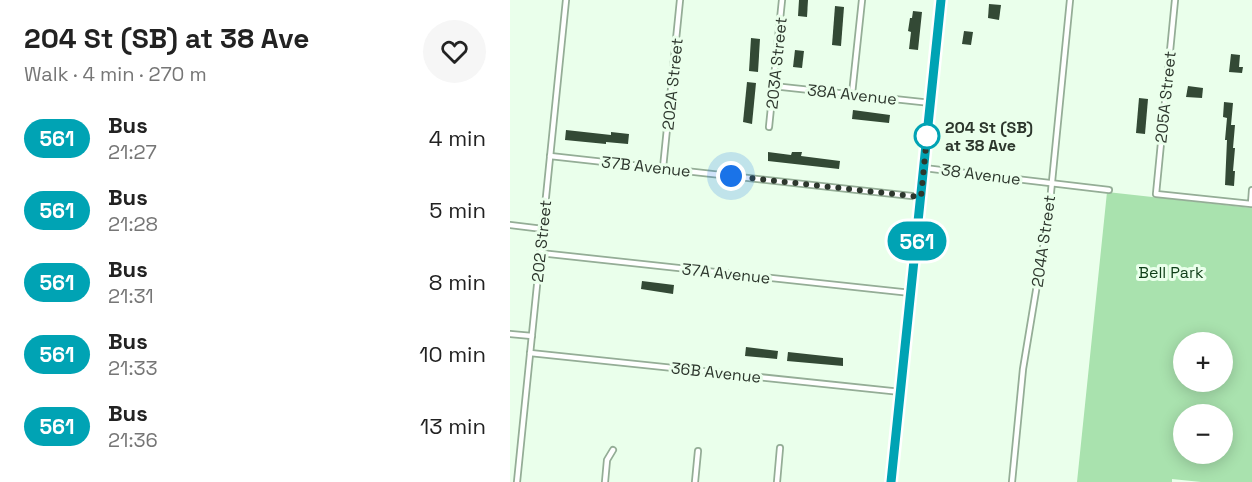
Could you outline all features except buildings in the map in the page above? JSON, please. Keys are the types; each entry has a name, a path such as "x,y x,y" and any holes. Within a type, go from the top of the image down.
{"street":[{"name":"202 Street","path":"517,482 566,0"},
{"name":"202A Street","path":"663,168 680,0"},
{"name":"203A Street","path":"769,127 782,0"},
{"path":"852,94 862,0"},
{"path":"891,482 941,0"},
{"name":"204A Street","path":"1012,482 1023,369 1048,212 1070,0"},
{"name":"205A Street","path":"1175,0 1156,194 1251,204"},
{"name":"38A Avenue","path":"773,86 931,103"},
{"name":"37B Avenue","path":"550,156 921,197"},
{"name":"38 Avenue","path":"924,168 1109,190"},
{"path":"1251,204 1252,190"},
{"path":"510,225 543,229"},
{"name":"37A Avenue","path":"540,253 911,292"},
{"path":"510,333 532,336"},
{"name":"36B Avenue","path":"530,353 901,392"},
{"path":"777,482 780,448"},
{"path":"605,482 607,460 613,450"},
{"path":"695,482 698,451"}],"green space":[{"name":"Bell Park","path":"1107,192 1252,208 1252,482 1201,482 1172,479 1172,482 1077,482"}],"bus line":[{"name":"561","path":"891,482 941,0"}],"place":[{"name":"204 St (SB) at 38 Ave","path":"927,136"}],"route":[{"path":"731,176 921,197 927,136"}]}
